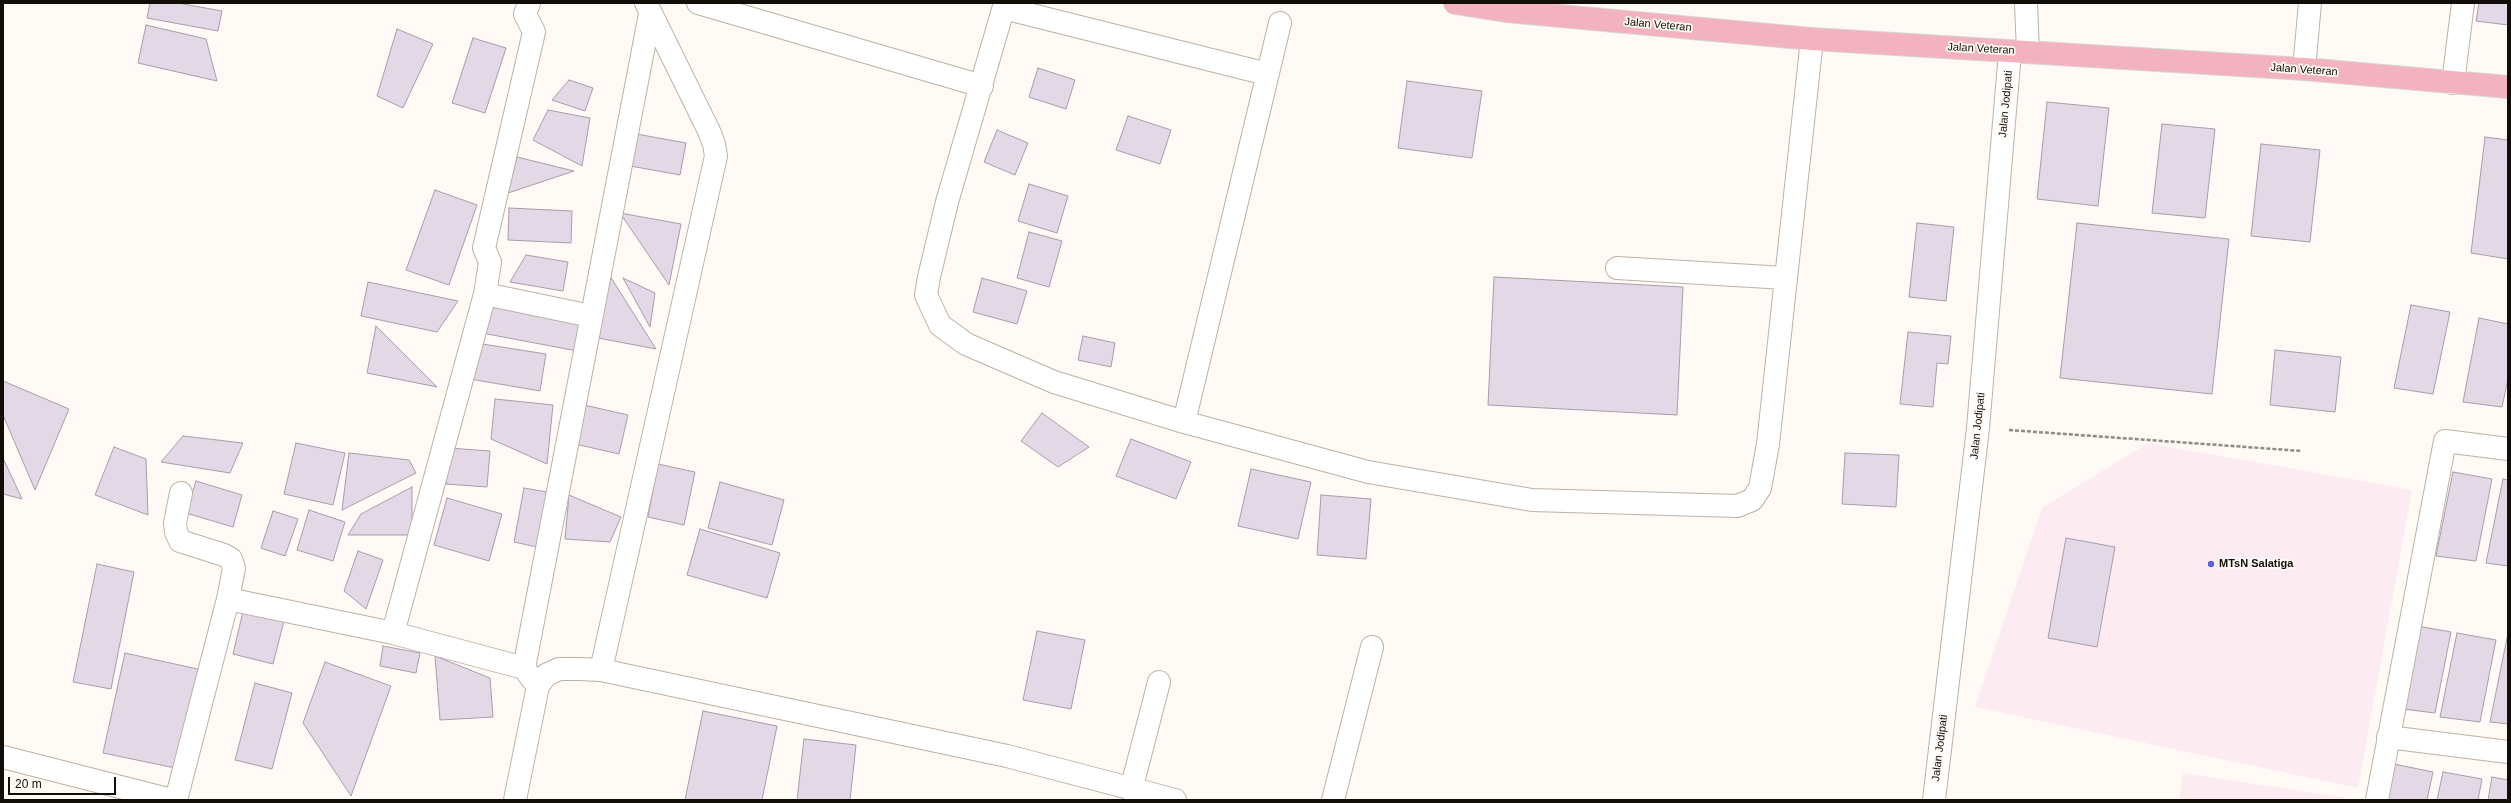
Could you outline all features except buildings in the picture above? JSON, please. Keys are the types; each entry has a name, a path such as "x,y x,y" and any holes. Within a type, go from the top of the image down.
{"main road":[{"name":"Jalan Veteran","path":"1455,3 1513,11 1812,38 2304,69 2508,87"}],"street":[{"path":"393,633 485,294 490,262 484,248 534,32 525,14 529,3"},
{"path":"698,3 982,86"},
{"name":"Jalan Jodipati","path":"1934,800 1978,428 2019,52 2026,3"},
{"path":"2304,69 2310,3"},
{"path":"2453,83 2463,3"},
{"path":"1267,74 1004,6 982,86 947,202 929,276 926,295 940,325 966,344 1054,382 1184,422 1368,472 1532,500 1737,506 1752,500 1760,488 1768,444 1812,38"},
{"path":"524,668 648,8"},
{"path":"601,670 716,156 709,131 648,8"},
{"path":"1184,422 1280,23"},
{"path":"1617,268 1785,278"},
{"path":"485,294 591,316"},
{"path":"2377,800 2445,441 2508,449"},
{"path":"176,800 228,599 234,568 231,559 180,541 176,532 175,523 182,493"},
{"path":"228,599 393,633 524,668 538,686"},
{"path":"1333,800 1372,647"},
{"path":"514,800 538,686 546,675 559,669 601,670 1007,756 1131,790 1175,800"},
{"path":"1131,790 1159,682"},
{"path":"2388,737 2508,752"},
{"path":"3,757 170,800"}],"path":[{"path":"1978,428 2302,451"}],"shaded area":[{"name":"MTsN Salatiga","path":"2148,443 2412,490 2358,788 1975,707 2042,508"},
{"path":"2183,773 2347,798 2346,800 2179,800"}],"place":[{"name":"MTsN Salatiga","path":"2211,564"}]}
